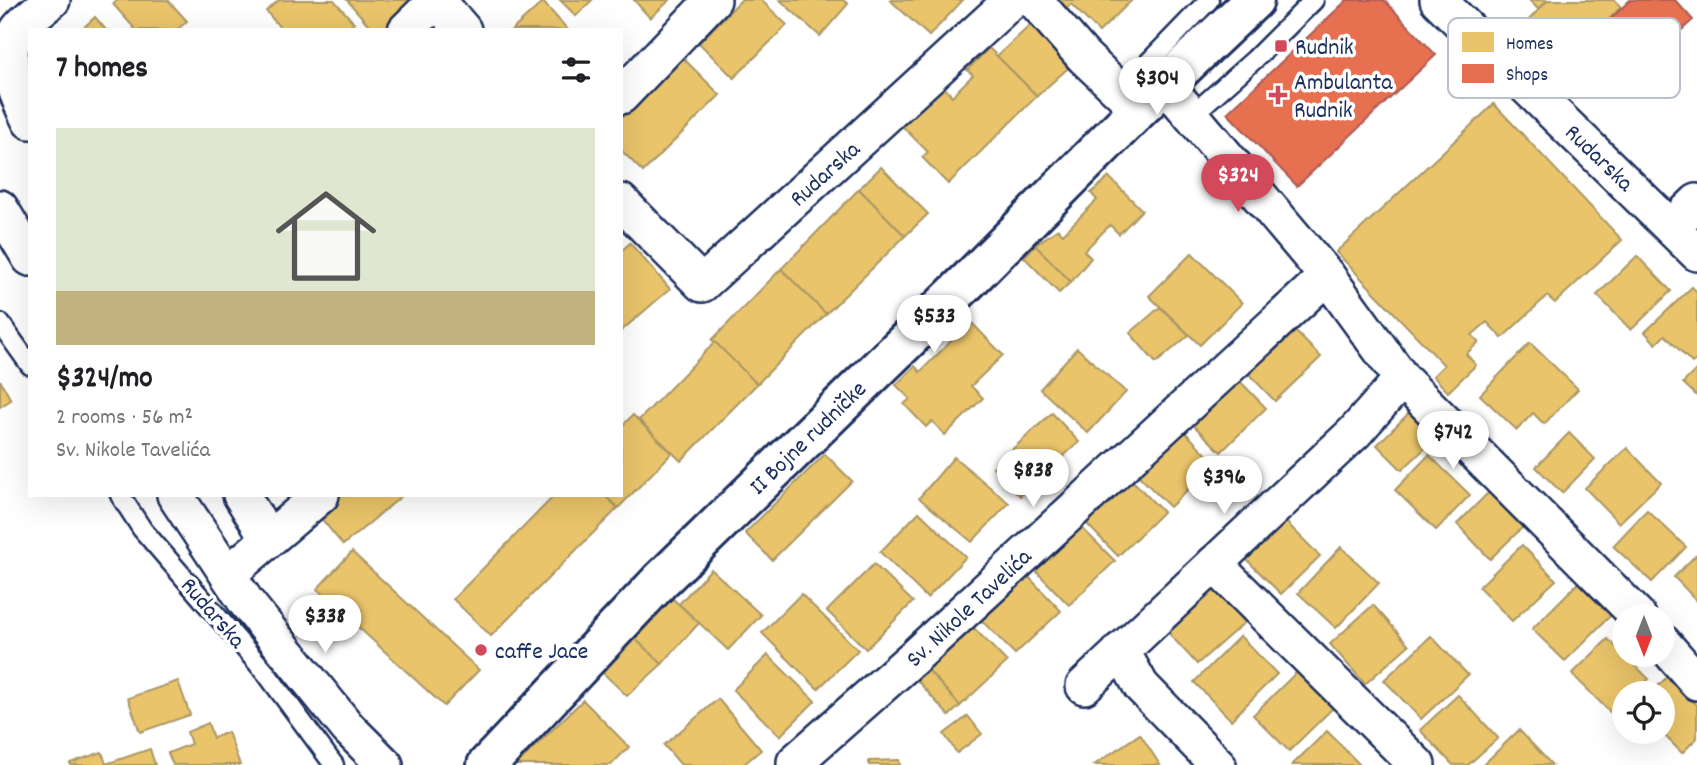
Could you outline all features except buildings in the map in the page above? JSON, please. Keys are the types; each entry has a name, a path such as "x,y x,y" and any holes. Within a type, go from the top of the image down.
{"street":[{"path":"28,117 8,59 18,31 52,0"},
{"path":"408,28 437,0 461,28"},
{"path":"623,94 713,0"},
{"name":"Rudarska","path":"627,218 702,284 1012,0"},
{"path":"1034,0 1084,57 1149,100 1192,115 1326,276 1402,379 1626,604"},
{"name":"Rudarska","path":"1438,0 1456,18"},
{"name":"II Bojne rudničke","path":"487,765 660,581 1251,1"},
{"name":"Rudarska","path":"1539,98 1697,253"},
{"path":"1671,227 1697,202"},
{"path":"0,208 28,255"},
{"name":"Sv. Nikole Tavelića","path":"796,765 795,762 924,648 1326,276"},
{"path":"1084,686 1354,433 1402,379"},
{"path":"176,497 246,602 348,728 385,765"},
{"path":"242,497 269,539"},
{"path":"228,574 319,497"},
{"path":"1214,564 1416,765"},
{"path":"1121,650 1141,686 1218,765"},
{"path":"1675,657 1697,682"}],"lane":[{"path":"1149,100 1148,63 1209,0"},
{"path":"1192,115 1314,0"},
{"path":"0,323 28,362"},
{"name":"Rudarska","path":"121,497 142,529 266,673 334,765"}],"place":[{"name":"Rudnik","path":"1281,46"},
{"name":"Ambulanta Rudnik","path":"1278,95"},
{"name":"caffe Jace","path":"481,650"}]}
